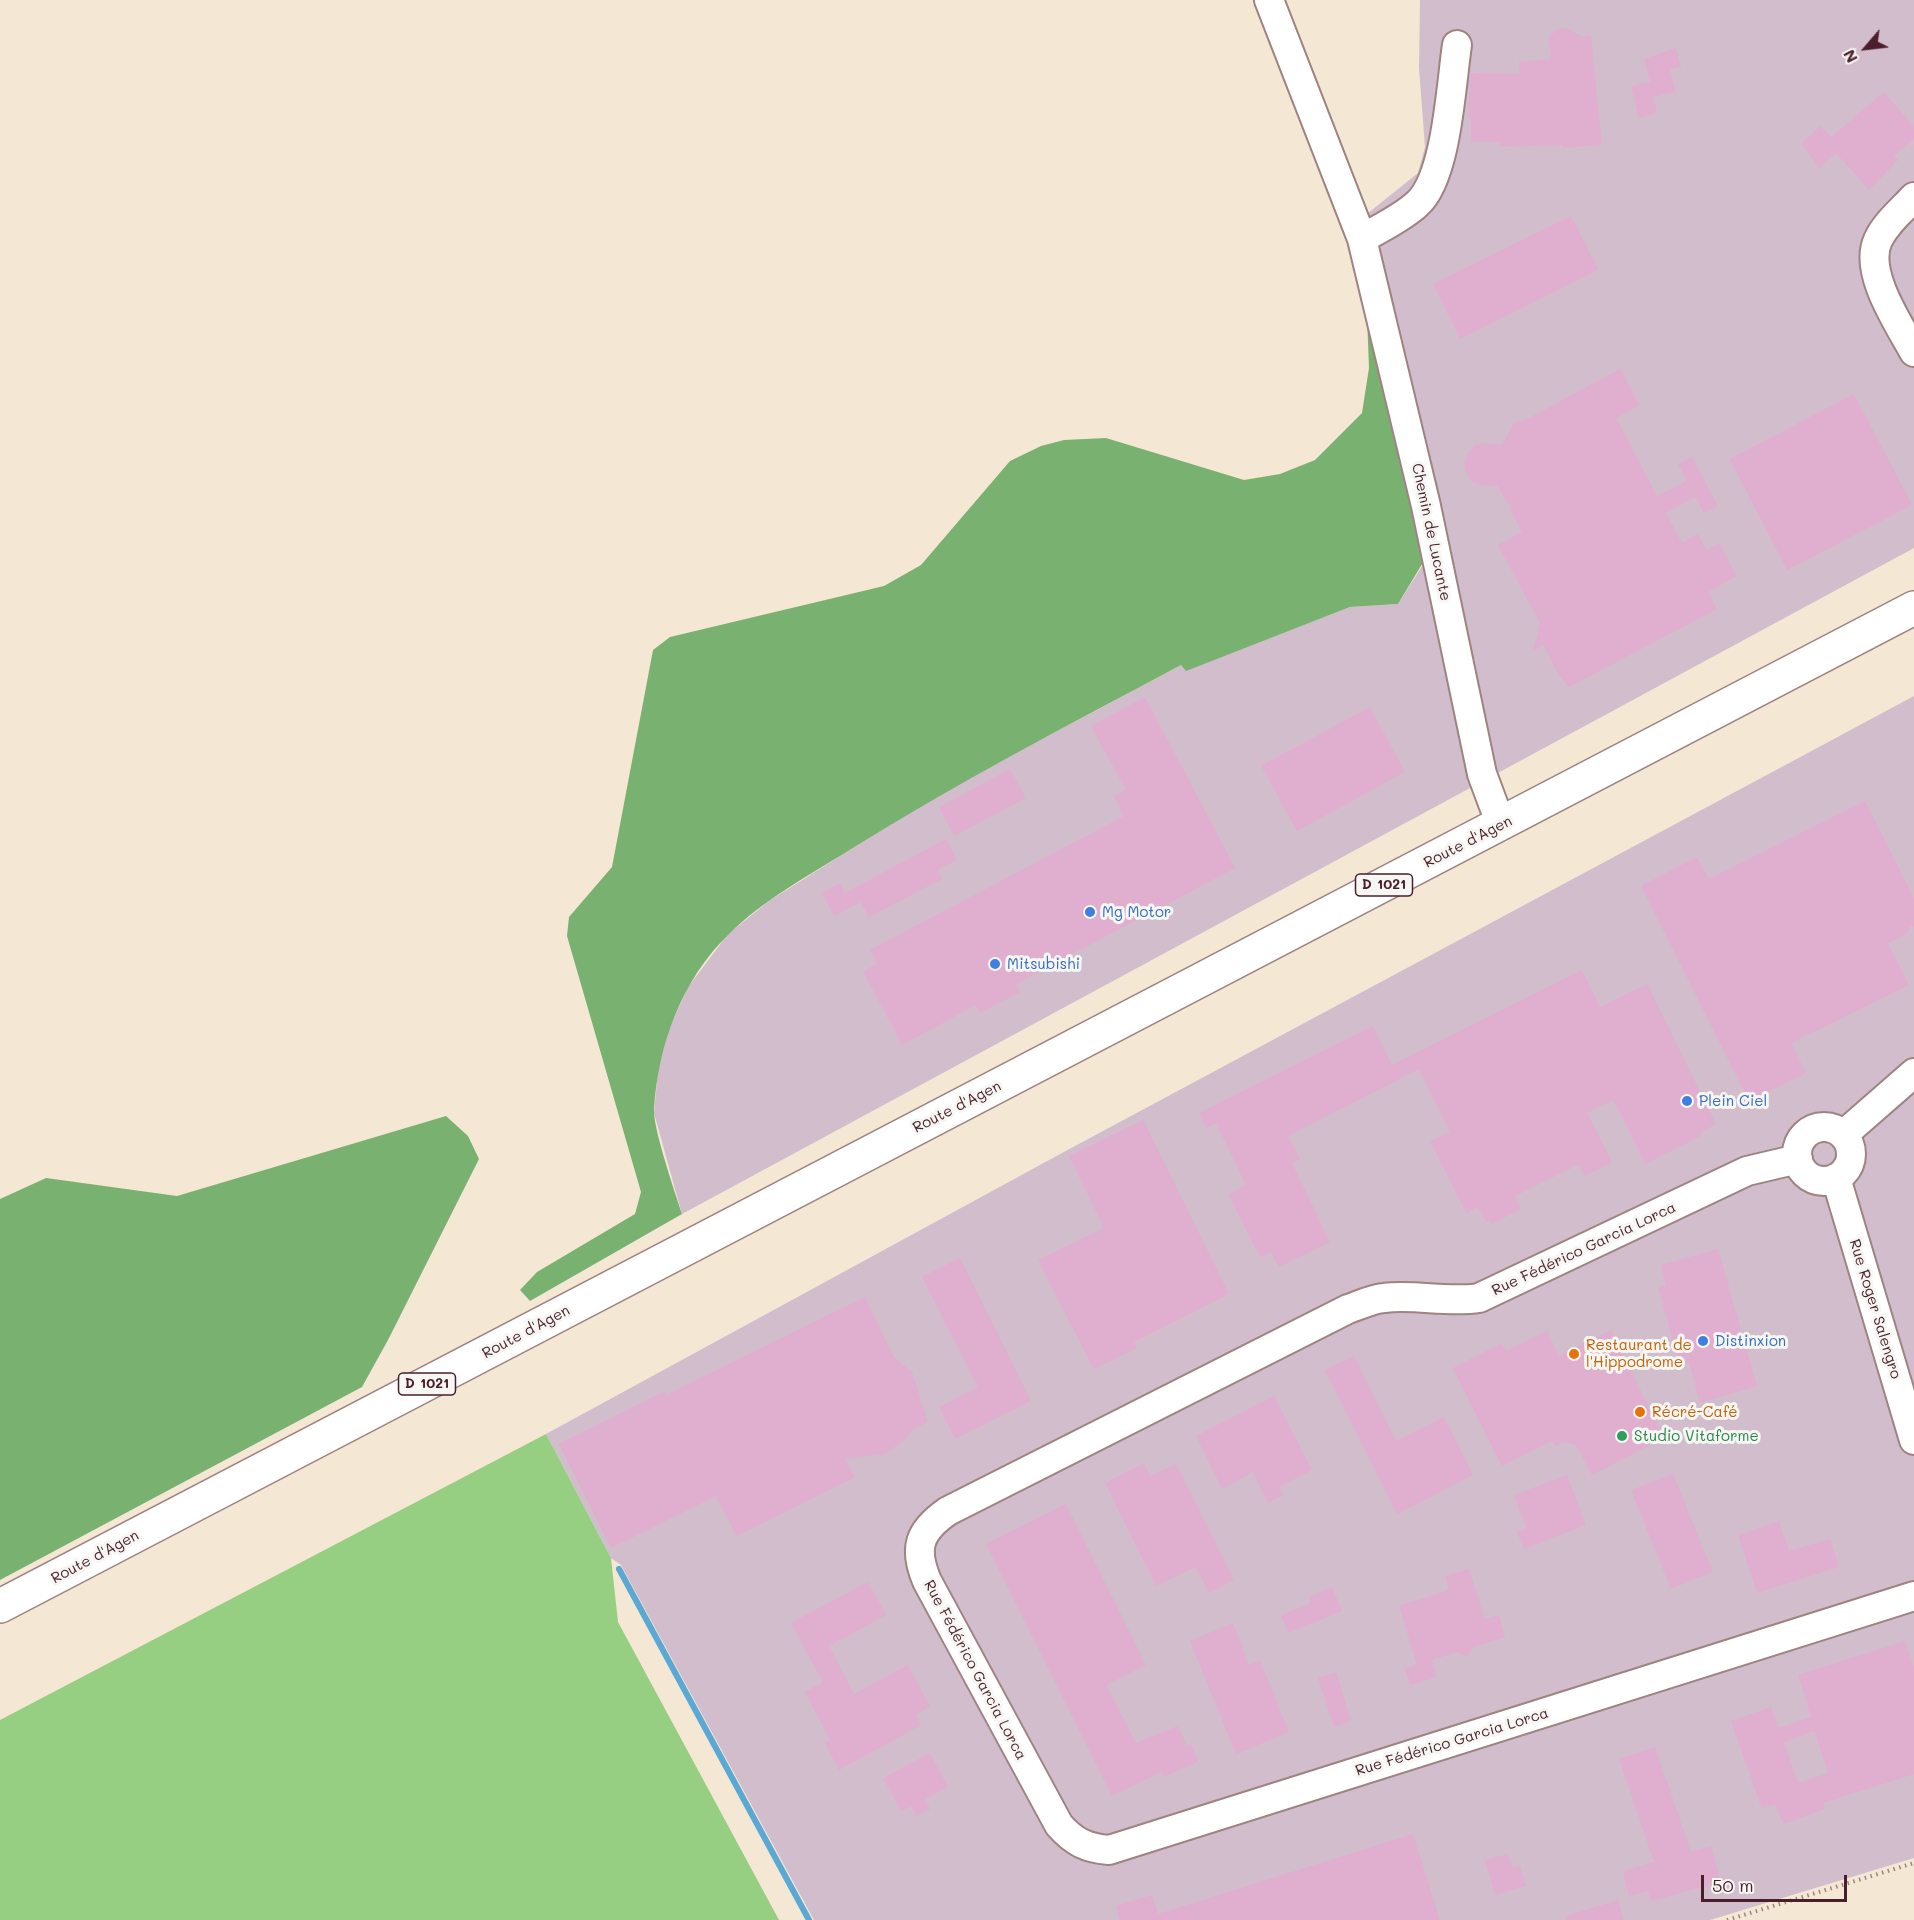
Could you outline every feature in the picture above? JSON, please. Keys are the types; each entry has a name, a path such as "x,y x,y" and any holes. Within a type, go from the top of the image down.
{"main road":[{"name":"Route d'Agen","path":"0,1606 1914,608"}],"street":[{"name":"Chemin de Lucante","path":"1269,0 1362,238 1426,506 1482,774 1501,825"},
{"path":"1362,238 1417,205 1428,191 1443,144 1457,45"},
{"path":"1914,197 1887,225 1876,243 1875,265 1881,291 1914,352"},
{"path":"1843,1135 1914,1073"},
{"path":"1828,1128 1843,1135 1848,1142 1850,1159 1843,1173 1836,1178 1820,1181 1812,1178 1800,1167 1798,1159 1800,1143 1812,1130 1828,1128"},
{"name":"Rue Fédérico Garcia Lorca","path":"1798,1159 1747,1171 1479,1298 1458,1301 1411,1296 1382,1298 1348,1309 948,1511 931,1523 920,1543 919,1562 927,1581 1059,1825 1072,1839 1085,1847 1109,1850 1914,1596"},
{"name":"Rue Roger Salengro","path":"1836,1178 1904,1367 1914,1440"}],"path":[{"path":"1727,1920 1914,1863"}],"shaded area":[{"path":"1420,0 1914,0 1914,548 682,1214 654,1113 658,1070 669,1029 688,987 728,934 769,901 932,798 1181,665 1186,670 1350,607 1398,604 1428,557 1381,252 1367,214 1418,173 1425,147 1419,68"},
{"path":"1914,696 1914,1858 1710,1920 814,1920 621,1565 611,1558 546,1434 1062,1153"}],"green space":[{"path":"1381,252 1445,526 1398,604 1350,607 1186,671 1181,665 930,802 802,879 756,910 729,934 698,971 675,1014 661,1061 656,1085 655,1118 665,1161 682,1214 530,1301 520,1290 537,1272 635,1214 641,1192 567,936 569,917 612,867 653,650 670,637 884,586 921,565 1010,461 1041,446 1064,440 1106,438 1244,480 1280,474 1315,460 1362,413 1369,368 1366,290"},
{"path":"446,1116 468,1136 479,1159 362,1387 0,1580 0,1199 46,1178 177,1196"},
{"path":"546,1434 611,1558 618,1622 779,1920 0,1920 0,1720"}],"building":[{"path":"1567,28 1580,36 1591,36 1602,145 1563,148 1563,145 1500,147 1500,142 1471,142 1471,118 1468,118 1470,73 1520,74 1519,62 1551,59 1549,38 1557,29"},
{"path":"1676,48 1681,67 1670,69 1675,92 1653,97 1657,113 1639,118 1631,86 1650,82 1644,59"},
{"path":"1884,92 1914,127 1914,139 1894,156 1898,160 1869,190 1836,153 1819,168 1801,143 1821,126 1831,137"},
{"path":"1571,216 1598,270 1460,339 1433,284"},
{"path":"1620,369 1640,405 1616,418 1657,496 1687,481 1678,464 1692,457 1718,506 1704,513 1695,497 1666,513 1682,543 1698,534 1706,550 1719,543 1737,576 1708,592 1717,609 1569,687 1558,674 1544,645 1533,651 1540,623 1498,545 1522,532 1509,507 1514,507 1506,502 1498,486 1484,486 1472,482 1465,471 1464,462 1469,451 1476,445 1484,443 1502,445 1514,423 1529,418"},
{"path":"1854,394 1912,505 1787,570 1730,459"},
{"path":"1145,697 1235,868 1016,984 1020,992 980,1013 976,1005 902,1045 863,971 877,964 870,950 1124,816 1114,796 1126,790 1091,726"},
{"path":"1370,707 1405,772 1297,831 1261,766"},
{"path":"1010,769 1026,798 954,836 939,807"},
{"path":"1865,801 1914,898 1914,927 1910,925 1907,934 1888,943 1909,985 1791,1043 1806,1073 1749,1101 1641,886 1697,857 1709,879"},
{"path":"946,839 957,860 937,870 942,879 869,917 861,902 834,916 822,893 840,883 845,893"},
{"path":"1582,970 1600,1007 1647,984 1716,1124 1699,1133 1701,1136 1645,1164 1613,1100 1587,1113 1612,1162 1585,1176 1579,1164 1515,1196 1521,1209 1491,1224 1490,1220 1486,1222 1478,1207 1466,1213 1430,1141 1450,1132 1419,1069 1288,1136 1300,1159 1292,1163 1330,1242 1279,1267 1271,1252 1260,1257 1228,1194 1246,1185 1216,1123 1206,1128 1199,1113 1373,1026 1392,1065"},
{"path":"1143,1120 1229,1294 1134,1342 1137,1348 1094,1369 1038,1260 1104,1228 1069,1156"},
{"path":"1718,1249 1757,1386 1700,1403 1689,1362 1680,1365 1658,1287 1666,1285 1661,1265"},
{"path":"960,1258 1031,1401 955,1439 939,1407 978,1387 922,1277"},
{"path":"865,1297 894,1358 912,1372 928,1422 913,1429 906,1439 885,1454 845,1459 855,1477 737,1536 716,1496 611,1548 559,1444 665,1391 666,1395"},
{"path":"1611,1330 1664,1438 1592,1475 1576,1445 1564,1442 1555,1446 1552,1441 1502,1466 1453,1368 1502,1343 1506,1351 1547,1331 1559,1356"},
{"path":"1354,1356 1396,1441 1444,1417 1473,1475 1397,1514 1325,1370"},
{"path":"1274,1396 1312,1470 1279,1487 1283,1495 1268,1503 1253,1472 1222,1489 1196,1436"},
{"path":"1144,1463 1150,1476 1176,1464 1234,1580 1209,1593 1196,1567 1156,1586 1105,1483"},
{"path":"1673,1474 1713,1572 1671,1589 1631,1490"},
{"path":"1567,1475 1586,1525 1524,1549 1517,1532 1527,1529 1514,1495"},
{"path":"1066,1504 1146,1665 1106,1685 1136,1743 1178,1726 1187,1746 1191,1744 1198,1762 1163,1777 1161,1772 1112,1796 986,1544"},
{"path":"1779,1521 1789,1551 1830,1539 1839,1567 1757,1593 1738,1535"},
{"path":"1469,1569 1485,1619 1499,1615 1505,1637 1473,1647 1467,1657 1457,1652 1432,1660 1437,1677 1410,1685 1405,1668 1417,1665 1399,1606 1449,1590 1445,1576"},
{"path":"868,1582 886,1615 829,1646 854,1694 908,1665 930,1706 915,1715 921,1725 839,1770 825,1743 830,1740 805,1692 823,1682 791,1623"},
{"path":"1332,1587 1342,1611 1288,1633 1281,1615 1311,1603 1309,1597"},
{"path":"1233,1623 1249,1665 1260,1660 1289,1732 1236,1754 1190,1641"},
{"path":"1905,1641 1914,1668 1914,1774 1823,1803 1825,1809 1783,1824 1775,1804 1762,1809 1731,1721 1771,1707 1779,1728 1811,1717 1798,1675","holes":["1815,1731 1828,1773 1798,1783 1784,1742"]},
{"path":"1336,1672 1351,1721 1334,1727 1318,1678"},
{"path":"1655,1747 1691,1852 1711,1846 1721,1882 1651,1901 1648,1891 1629,1896 1623,1871 1654,1862 1619,1759"},
{"path":"930,1753 948,1787 925,1799 930,1809 916,1816 911,1806 901,1811 883,1778"},
{"path":"1413,1834 1440,1920 1120,1920 1116,1906 1152,1895 1158,1914"},
{"path":"1508,1854 1512,1868 1520,1866 1526,1886 1495,1895 1485,1860"},
{"path":"1618,1900 1624,1920 1567,1920 1566,1916"}],"waterway":[{"path":"619,1569 809,1920"}],"place":[{"name":"Mg Motor","path":"1090,912"},
{"name":"Mitsubishi","path":"995,964"},
{"name":"Plein Ciel","path":"1687,1101"},
{"name":"Distinxion","path":"1703,1341"},
{"name":"Restaurant de l'Hippodrome","path":"1574,1354"},
{"name":"Récré-Café","path":"1640,1412"},
{"name":"Studio Vitaforme","path":"1622,1436"}]}
